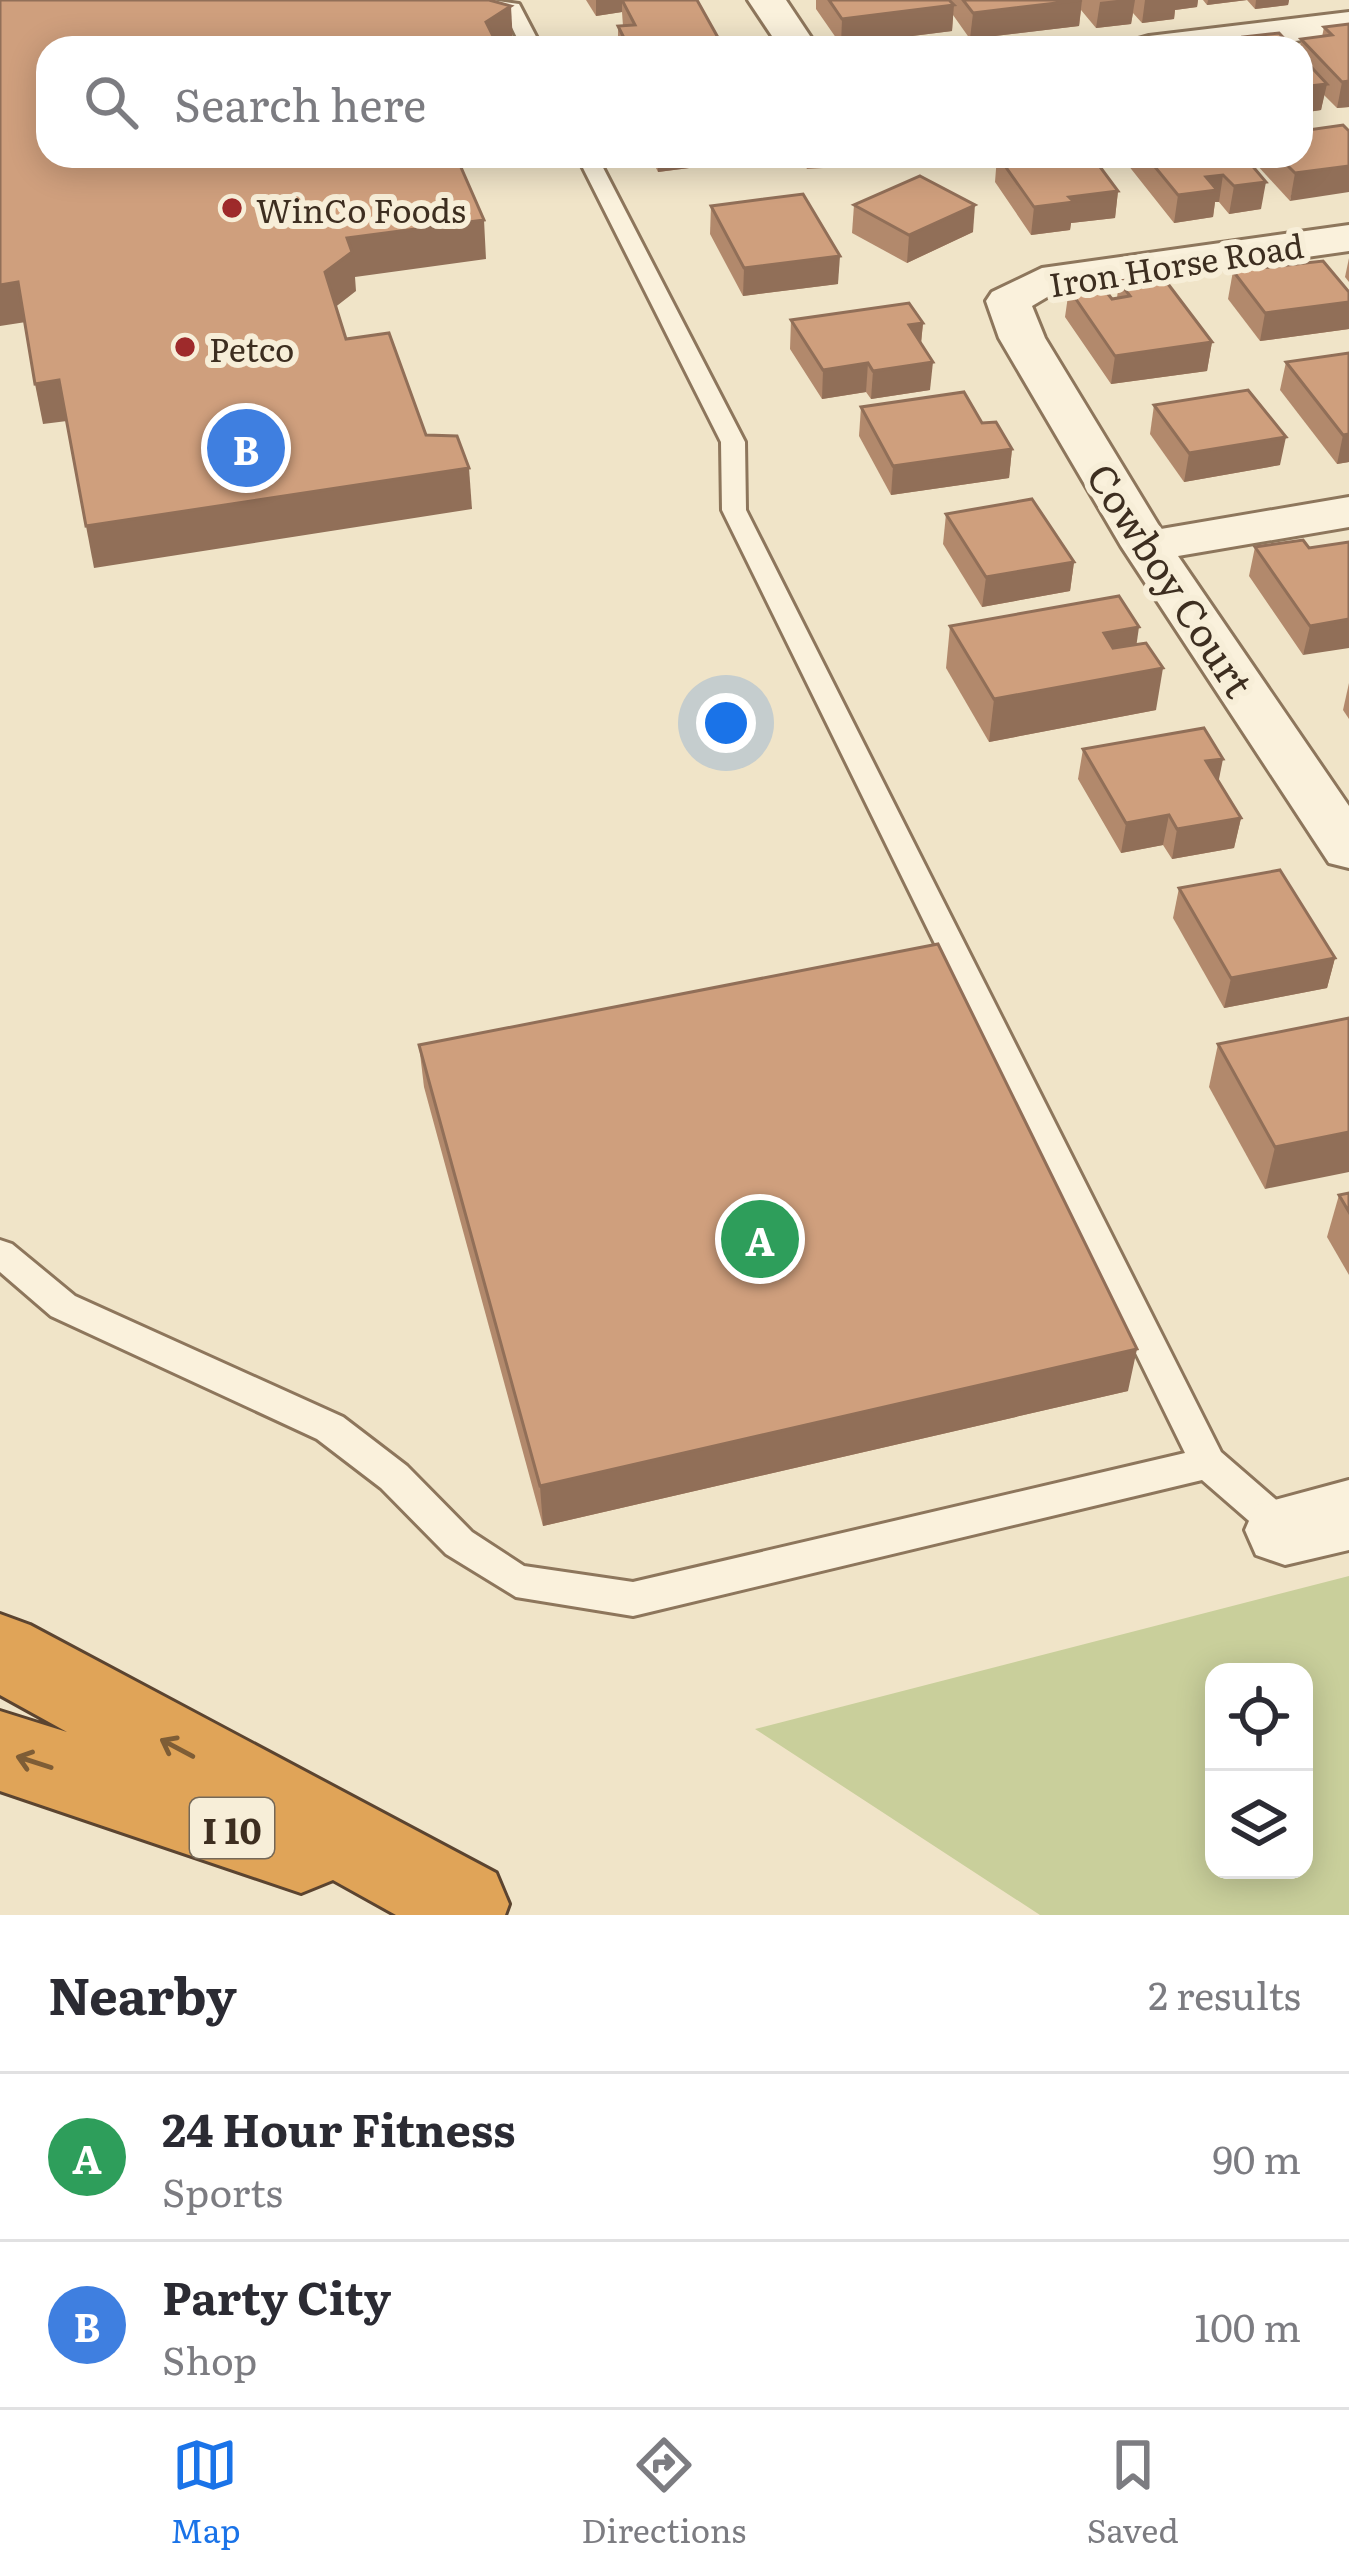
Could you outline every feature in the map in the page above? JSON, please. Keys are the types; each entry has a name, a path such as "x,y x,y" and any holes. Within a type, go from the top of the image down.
{"highway":[{"path":"0,1652 475,1910"},
{"name":"I 10","path":"0,1751 475,1910"}],"street":[{"path":"767,0 791,36"},
{"path":"1245,36 1349,23"},
{"name":"Iron Horse Road","path":"1008,302 1042,281 1349,238"},
{"name":"Cowboy Court","path":"1008,302 1022,338 1146,546 1349,849"},
{"path":"1146,546 1349,512"}],"lane":[{"path":"500,0 512,8 526,36"},
{"path":"593,168 733,442 734,510 1208,1462 1317,1522"},
{"path":"0,1253 63,1306 330,1428 394,1477 459,1544 516,1581 633,1599 1208,1462"}],"green space":[{"path":"1349,1576 1349,1915 1040,1915 755,1729"}],"building":[{"path":"0,0 489,0 511,6 486,22 493,36 36,36 36,168 461,168 484,220 347,238 352,252 325,272 346,339 389,333 426,435 457,436 469,468 86,526 59,380 35,384 18,282 0,285"},
{"path":"622,0 697,0 717,36 623,36 618,26 635,25"},
{"path":"829,0 949,0 954,5 842,19"},
{"path":"963,0 1082,0 973,13"},
{"path":"1349,24 1349,81 1342,82 1313,52 1313,37 1332,35 1324,27"},
{"path":"1313,69 1327,84 1313,86"},
{"path":"1343,125 1349,131 1349,166 1295,173 1290,168 1313,168 1313,129"},
{"path":"1006,168 1101,168 1118,191 1069,197 1074,202 1034,207"},
{"path":"1156,168 1254,168 1266,182 1234,186 1223,175 1206,177 1217,190 1178,195"},
{"path":"920,176 975,205 909,235 854,205"},
{"path":"803,194 840,256 744,268 711,206"},
{"path":"1323,261 1349,292 1349,302 1265,313 1233,271"},
{"path":"1162,276 1212,342 1115,356 1069,289 1101,285 1112,299 1130,296 1119,281"},
{"path":"909,303 923,323 909,325 933,362 873,371 868,363 823,370 791,320"},
{"path":"1349,353 1349,434 1343,435 1286,362"},
{"path":"1248,390 1286,437 1189,453 1154,405"},
{"path":"964,392 982,423 996,422 1012,449 893,466 861,407"},
{"path":"1032,499 1074,562 986,577 946,514"},
{"path":"1303,540 1309,548 1349,542 1349,619 1310,626 1255,547"},
{"path":"1119,596 1139,627 1104,633 1113,648 1146,643 1163,668 994,699 950,626"},
{"path":"1204,728 1223,759 1206,761 1241,818 1177,829 1169,815 1126,823 1083,749"},
{"path":"1280,870 1335,958 1231,978 1179,888"},
{"path":"938,944 1137,1349 540,1486 419,1045"},
{"path":"1349,1018 1349,1132 1275,1147 1218,1044"},
{"path":"1349,1193 1349,1212 1339,1195"}],"place":[{"name":"WinCo Foods","path":"232,208"},
{"name":"Petco","path":"185,347"},
{"name":"Party City","path":"246,448"},
{"name":"24 Hour Fitness","path":"760,1239"}]}
